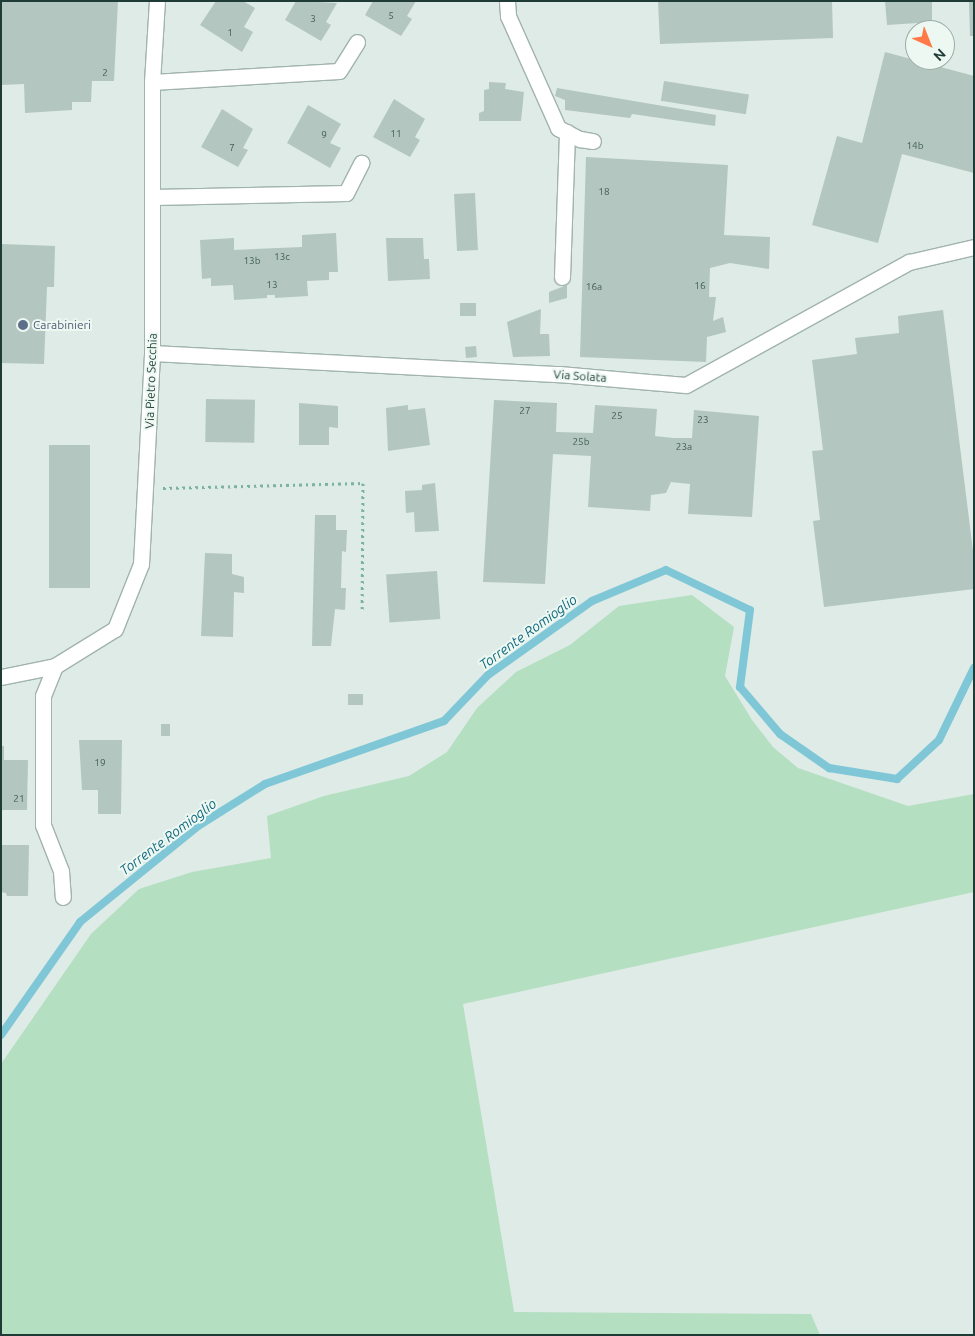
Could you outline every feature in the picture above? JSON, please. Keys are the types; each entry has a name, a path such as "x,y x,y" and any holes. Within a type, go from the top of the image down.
{"street":[{"name":"Via Pietro Secchia","path":"1,677 54,666 115,629 141,564 148,488 152,353 152,82 157,1"},
{"path":"508,1 508,16 558,128 593,141"},
{"path":"152,82 339,71 357,42"},
{"path":"562,277 567,132"},
{"path":"153,197 346,193 361,163"},
{"name":"Via Solata","path":"152,353 559,374 686,385 909,262 974,247"},
{"path":"54,666 43,696 43,825 61,871 63,897"}],"path":[{"path":"148,488 363,483 362,610"}],"green space":[{"path":"692,595 734,627 725,676 752,720 773,747 798,768 908,806 974,794 974,892 463,1004 514,1312 811,1314 820,1335 1,1335 1,1064 91,934 139,889 192,872 271,858 267,816 324,796 409,776 447,752 477,708 516,672 570,645 619,606"}],"building":[{"path":"1,1 118,1 114,81 92,81 91,102 72,102 72,110 25,113 24,84 1,85"},
{"path":"216,1 243,1 255,8 244,27 253,32 242,52 200,25"},
{"path":"296,1 337,3 326,22 331,25 321,41 285,20"},
{"path":"373,1 416,1 407,16 412,19 401,36 365,15"},
{"path":"658,1 832,1 833,38 660,44"},
{"path":"885,1 932,1 932,20 905,20 905,24 887,25"},
{"path":"969,1 974,1 974,36 970,36"},
{"path":"885,52 905,57 905,70 952,70 974,76 974,173 902,154 878,243 812,225 837,136 862,143"},
{"path":"664,81 749,94 746,114 661,101"},
{"path":"489,82 506,83 505,89 524,92 521,121 479,121 479,113 484,111 484,90 489,89"},
{"path":"557,88 716,115 715,126 632,114 630,118 565,110 565,100 555,96"},
{"path":"394,99 425,119 415,137 420,140 410,157 373,137"},
{"path":"308,105 341,124 330,143 341,148 330,168 287,143"},
{"path":"222,109 253,129 243,148 248,150 238,167 201,147"},
{"path":"586,157 728,165 724,235 770,237 769,269 730,263 710,268 709,297 716,297 713,321 723,317 726,332 707,337 706,362 580,357"},
{"path":"475,193 478,250 457,251 454,194"},
{"path":"336,233 338,272 329,272 329,280 307,281 308,296 275,298 275,295 267,295 267,298 234,300 233,285 211,286 211,278 202,279 200,240 234,238 234,250 302,247 302,235"},
{"path":"386,238 423,238 424,259 429,259 430,279 388,281"},
{"name":"Carabinieri","path":"1,244 55,246 54,287 47,287 44,364 1,363"},
{"path":"567,285 567,298 549,303 549,292"},
{"path":"460,303 476,303 476,316 460,316"},
{"path":"541,309 540,334 549,334 550,356 513,357 507,322"},
{"path":"943,310 974,559 974,589 824,607 813,521 820,520 812,451 823,450 812,360 857,354 855,338 899,333 898,316"},
{"path":"476,346 477,357 466,358 465,347"},
{"path":"206,399 255,400 254,443 205,442"},
{"path":"494,400 557,403 556,432 593,433 595,405 657,409 655,436 673,438 692,438 694,410 759,416 752,517 688,514 690,484 671,482 666,493 651,495 650,511 588,507 591,456 553,454 545,584 483,582"},
{"path":"299,403 338,406 338,428 329,427 329,445 299,445"},
{"path":"408,405 408,410 425,408 430,445 388,451 386,408"},
{"path":"49,445 90,445 90,588 49,588"},
{"path":"435,483 439,531 415,532 414,512 406,513 405,491 422,490 422,485"},
{"path":"315,515 336,515 336,530 347,530 346,552 342,551 341,588 346,588 345,610 335,609 331,646 312,646"},
{"path":"205,553 232,554 232,574 244,577 244,593 234,592 233,637 201,636"},
{"path":"437,571 440,619 389,622 386,575"},
{"path":"348,694 363,694 363,705 348,705"},
{"path":"161,724 170,724 170,736 161,736"},
{"path":"79,740 122,740 121,814 98,814 98,790 82,790"},
{"path":"1,746 4,746 4,760 28,760 27,810 1,810"},
{"path":"1,845 29,845 28,896 7,896 6,893 1,892"}],"waterway":[{"name":"Torrente Romioglio","path":"1,1035 80,922 198,826 265,784 444,721 488,675 592,601 666,570 750,610 740,687 780,734 829,768 897,779 939,740 974,668"}],"place":[{"name":"Carabinieri","path":"23,325"}]}
